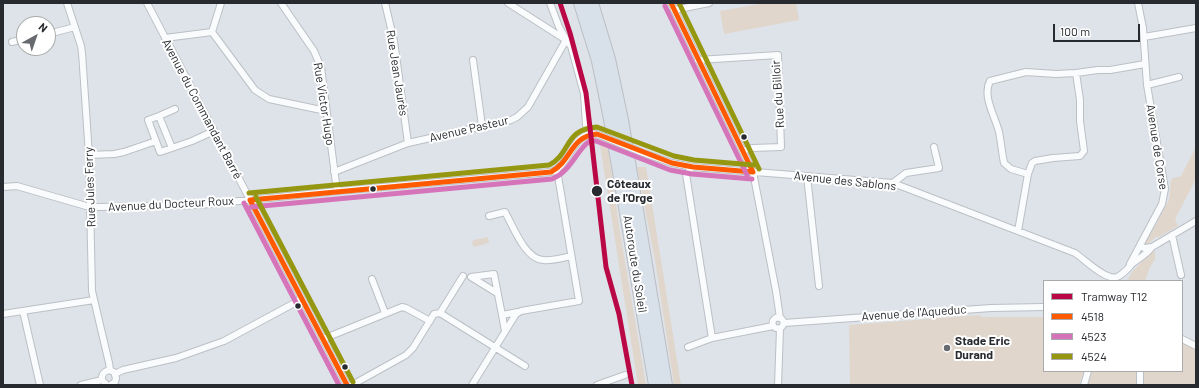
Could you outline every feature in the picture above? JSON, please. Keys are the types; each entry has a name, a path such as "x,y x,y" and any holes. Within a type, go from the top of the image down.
{"highway":[{"name":"Autoroute du Soleil","path":"580,3 604,84 655,385"},
{"name":"Autoroute du Soleil","path":"592,3 609,58 622,120 666,385"}],"street":[{"name":"Rue Jules Ferry","path":"67,3 82,53 89,155 92,291 109,363 116,378 109,384"},
{"name":"Avenue du Commandant Barré","path":"147,3 347,385"},
{"path":"212,32 221,3"},
{"name":"Rue Victor Hugo","path":"281,3 314,50 321,67 336,191"},
{"name":"Rue Jean Jaurès","path":"385,3 394,41 408,143"},
{"path":"508,3 566,40"},
{"path":"550,3 559,27 571,46 584,94 586,125"},
{"path":"671,3 753,172 783,326 780,329 778,385"},
{"path":"674,10 709,3"},
{"name":"Avenue de Corse","path":"1122,280 1162,204 1165,189 1147,85 1144,37 1138,3"},
{"path":"56,32 75,27"},
{"path":"1144,37 1196,28"},
{"path":"165,38 212,32"},
{"path":"212,32 255,90 270,100 326,111"},
{"name":"Avenue Pasteur","path":"334,172 408,143 511,120 517,117 532,101 566,40"},
{"path":"12,42 16,41"},
{"name":"Rue du Billoir","path":"698,60 778,55 781,147 752,148 743,151"},
{"path":"473,60 482,126"},
{"path":"1028,174 1012,169 1004,163 999,131 988,94 987,86 990,81 1026,72 1056,74 1076,73 1110,70 1145,64"},
{"path":"1018,231 1030,166 1035,161 1080,156 1084,151 1080,121 1080,100 1076,73"},
{"path":"1147,85 1179,77"},
{"path":"175,109 148,120 160,152 192,141 214,131"},
{"path":"159,116 172,148"},
{"name":"Avenue des Sablons","path":"557,170 561,167 578,141 587,135 597,134 672,163 693,167 892,183 1074,254 1105,275 1114,279 1147,253 1152,247 1196,221"},
{"path":"89,155 124,152 156,141"},
{"path":"892,183 906,173 938,168 934,147"},
{"path":"693,167 686,174 712,338"},
{"path":"502,315 579,301 557,170"},
{"name":"Avenue du Docteur Roux","path":"3,187 17,186 91,207 171,206 551,172 557,170"},
{"path":"807,176 819,286"},
{"path":"3,181 11,186"},
{"path":"489,216 505,212 526,251 536,259 542,260 571,256"},
{"path":"1172,235 1182,275"},
{"path":"1140,246 1144,248 1152,247"},
{"name":"Avenue des Sablons","path":"1092,266 1105,280"},
{"path":"440,313 463,276"},
{"path":"372,279 385,313"},
{"path":"497,293 505,331"},
{"path":"81,385 109,384 103,373 176,358 224,341 302,298"},
{"path":"3,314 94,300"},
{"path":"323,339 398,308 406,308 430,321"},
{"name":"Avenue de l'Aqueduc","path":"782,320 991,308 1043,308"},
{"path":"23,311 40,385"},
{"path":"472,385 494,347 516,314 521,311"},
{"path":"352,385 406,355 413,348 434,314 440,313 525,366"},
{"path":"773,326 776,318 782,320"},
{"path":"688,347 712,338 773,326 780,329"},
{"path":"1183,340 1196,346"},
{"path":"1084,385 1088,372"},
{"path":"1140,372 1140,385"},
{"path":"600,384 625,375"}],"shaded area":[{"path":"765,3 796,3 799,20 724,34 720,11"},
{"path":"600,145 608,149 620,232 646,385 638,385"},
{"path":"1196,147 1196,179 1175,219 1178,226 1159,237 1156,237 1149,244 1145,245 1144,244 1169,200 1171,180 1181,176"},
{"path":"637,167 646,167 681,385 674,385 655,260"},
{"path":"488,237 489,243 474,247 472,243 473,240"},
{"path":"1152,251 1155,252 1155,259 1150,267 1145,280 1128,280 1132,272"},
{"name":"Stade Eric Durand","path":"979,315 982,317 1043,317 1043,372 1084,372 1079,385 850,385 849,325"},
{"path":"1183,340 1196,346 1196,385 1087,385 1092,372 1183,372"}],"tram line":[{"name":"T12","path":"560,3 570,33 586,93 606,267 619,314 632,385"}],"transit line":[{"name":"4518","path":"671,3 753,172"},
{"name":"4524","path":"679,3 759,169"},
{"name":"4523","path":"665,6 747,175"},
{"name":"4524","path":"249,193 549,165 561,155 573,137 579,132 597,127 674,156 694,160 754,165"},
{"name":"4518","path":"250,200 551,172 563,162 581,139 597,134 672,163 693,167 753,172"},
{"name":"4523","path":"251,207 552,179 563,172 590,141 596,141 670,170 692,174 752,179"},
{"name":"4524","path":"256,197 353,382"},
{"name":"4518","path":"250,200 347,385"},
{"name":"4523","path":"244,203 339,385"}],"place":[{"name":"Côteaux de l'Orge","path":"597,191"},
{"name":"Stade Eric Durand","path":"947,348"}]}
